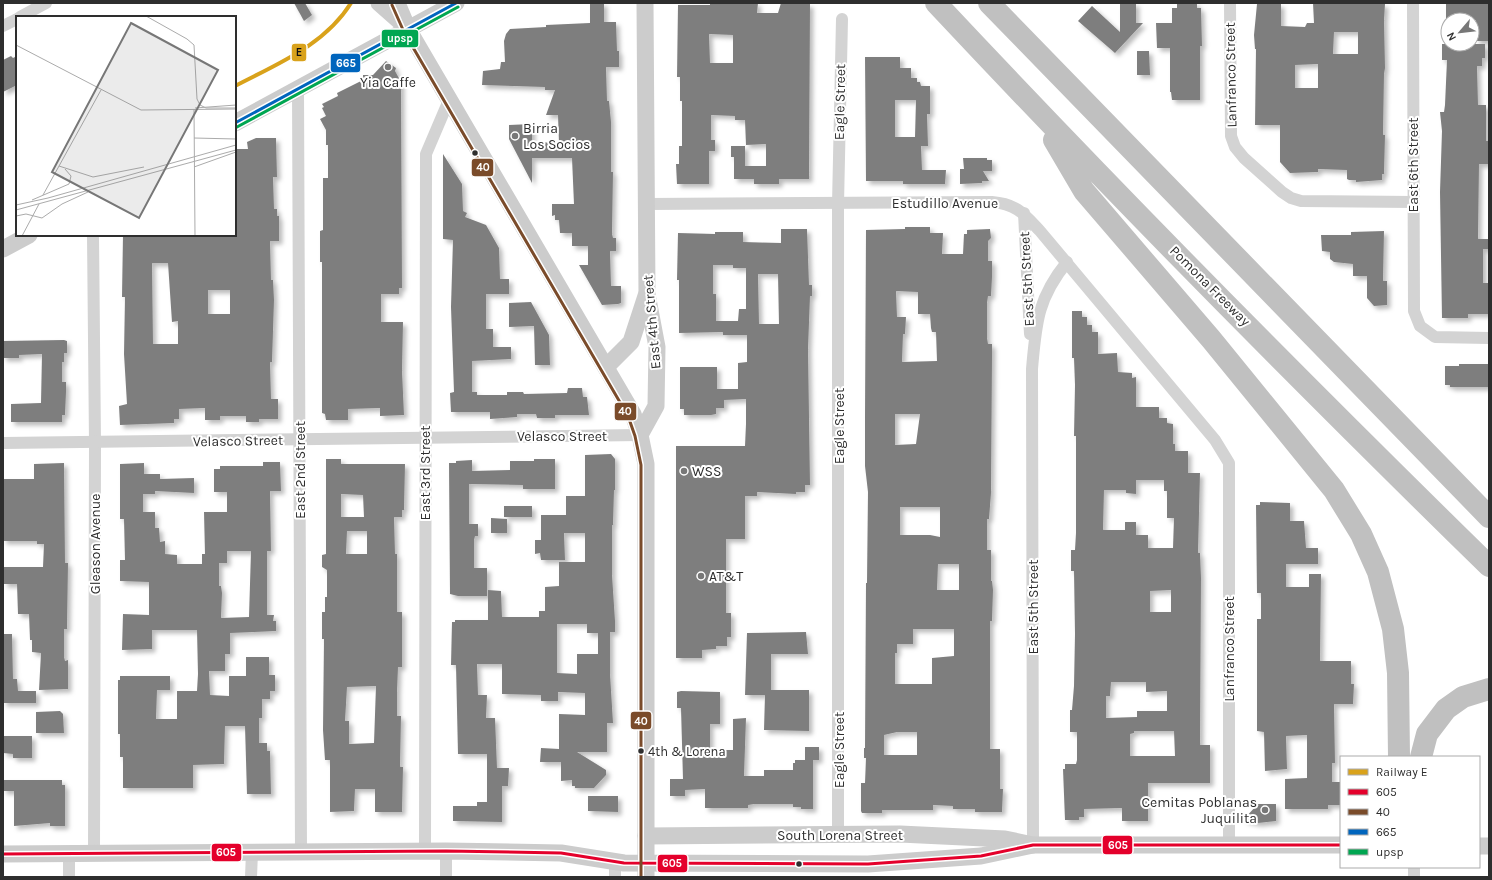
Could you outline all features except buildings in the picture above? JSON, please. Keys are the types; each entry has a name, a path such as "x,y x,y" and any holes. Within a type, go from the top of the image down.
{"highway":[{"name":"Pomona Freeway","path":"936,3 1038,112 1367,445 1489,566"},
{"path":"988,3 1489,517"},
{"path":"1038,112 1084,191 1211,339 1334,490 1361,534 1378,572 1393,629 1398,673 1399,756"},
{"path":"1453,480 1489,499"},
{"path":"1421,756 1427,734 1446,709 1464,697 1489,689"}],"main road":[{"path":"380,3 408,29"},
{"path":"397,3 408,29 633,414 640,435 646,472 646,877"},
{"path":"236,122 456,3"},
{"name":"East 4th Street","path":"640,435 656,406 657,347 647,294 645,3"},
{"path":"3,248 27,236"},
{"path":"606,367 631,342 647,294"},
{"name":"South Lorena Street","path":"646,844 838,834 900,834 1005,839 1033,845"},
{"name":"South Lorena Street","path":"3,854 446,851 561,854 615,870 868,864 981,856 1033,845 1340,845"}],"street":[{"path":"22,16 46,3"},
{"name":"Lanfranco Street","path":"1230,3 1230,123 1235,147 1244,158 1290,198 1301,201 1413,202"},
{"name":"East 6th Street","path":"1413,3 1414,311 1420,326 1435,337 1489,338"},
{"name":"Eagle Street","path":"838,834 838,204 842,19"},
{"path":"3,26 16,20"},
{"name":"East 2nd Street","path":"298,89 301,852"},
{"name":"East 3rd Street","path":"425,851 426,154 449,100"},
{"name":"Estudillo Avenue","path":"647,204 992,202 1006,204 1024,213 1067,262 1215,440 1223,454"},
{"name":"East 5th Street","path":"1024,213 1032,369 1033,845"},
{"name":"Gleason Avenue","path":"94,236 94,853"},
{"name":"East 5th Street","path":"1032,369 1039,311 1055,278 1067,262"},
{"name":"Velasco Street","path":"3,443 640,435"},
{"name":"Lanfranco Street","path":"1223,454 1230,471 1228,672 1229,845"},
{"path":"446,851 446,877"},
{"path":"251,877 252,852"},
{"path":"69,853 69,877"}],"rail line":[{"name":"E","path":"236,85 283,61 314,42 328,31 351,3"}],"transit line":[{"name":"665","path":"236,122 456,3"},
{"name":"40","path":"392,5 404,32 628,416 635,436 641,465 641,877"},
{"name":"upsp","path":"237,127 458,7"},
{"name":"605","path":"3,854 446,851 561,853 624,863 868,864 981,856 1033,845 1340,845"}],"place":[{"name":"Yia Caffe","path":"388,67"},
{"name":"Birria Los Socios","path":"515,136"},
{"name":"WSS","path":"684,471"},
{"name":"AT&T","path":"701,576"},
{"name":"4th & Lorena","path":"641,751"},
{"name":"Cemitas Poblanas Juquilita","path":"1265,810"}]}
